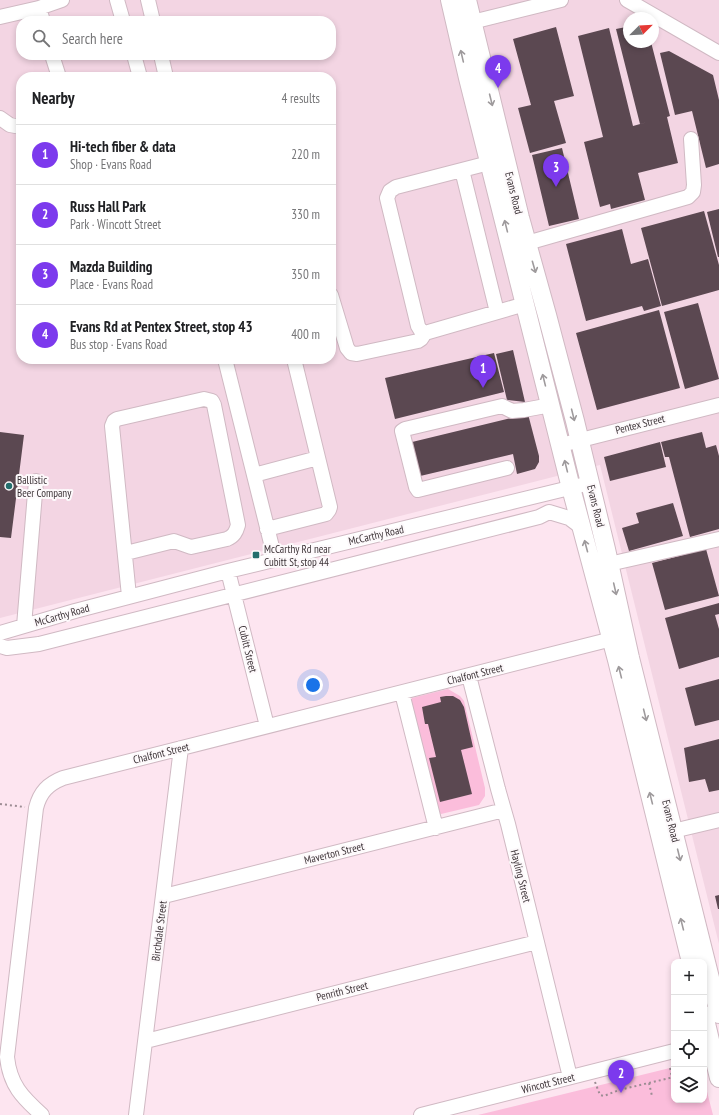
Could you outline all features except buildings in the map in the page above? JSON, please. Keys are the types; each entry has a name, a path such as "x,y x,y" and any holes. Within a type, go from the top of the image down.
{"main road":[{"name":"Evans Road","path":"450,0 464,24 547,315 590,483 630,658 719,1014"},
{"name":"Evans Road","path":"467,0 464,24 489,162 581,527 612,639 690,959"},
{"path":"707,1026 719,1078"}],"street":[{"path":"117,0 122,16"},
{"path":"148,0 152,16"},
{"path":"464,24 561,0"},
{"path":"627,0 719,53"},
{"path":"20,16 41,15 58,1"},
{"path":"0,17 16,16"},
{"path":"54,60 57,72"},
{"path":"135,60 139,72"},
{"path":"162,60 165,72"},
{"path":"0,118 10,125 16,127"},
{"path":"527,244 688,198 693,192 694,185 690,139"},
{"path":"425,333 421,331 418,326 388,198 390,191 396,187 489,162"},
{"path":"462,170 497,312"},
{"path":"336,312 347,348 351,353 357,354 418,341 422,339 425,333 525,304"},
{"path":"226,364 267,529 276,559"},
{"path":"267,529 326,514 330,507 295,364"},
{"path":"126,553 174,541 192,547 227,539 236,532 238,525 212,401 204,399 117,419 114,421 112,426 126,553 129,596"},
{"path":"507,468 418,490 415,485 402,431 405,429 502,406 512,411 551,405"},
{"name":"Pentex Street","path":"561,445 719,405"},
{"path":"254,475 318,458"},
{"path":"24,626 36,481"},
{"name":"McCarthy Road","path":"0,633 129,596 590,483"},
{"name":"McCarthy Road","path":"0,646 7,648 40,644 538,517 549,512 570,518 581,527"},
{"path":"609,564 719,539"},
{"name":"Cubitt Street","path":"228,571 267,726"},
{"name":"Chalfont Street","path":"42,1115 20,1094 14,1084 8,1068 7,1057 36,808 38,799 43,790 56,780 612,639"},
{"name":"Hayling Street","path":"469,676 504,810 570,1077"},
{"path":"402,692 436,828"},
{"name":"Birchdale Street","path":"136,1115 181,748"},
{"name":"Maverton Street","path":"164,896 504,810"},
{"path":"673,831 719,820"},
{"name":"Penrith Street","path":"146,1041 537,942"},
{"name":"Wincott Street","path":"421,1115 671,1052"}],"path":[{"path":"0,804 36,808"},
{"path":"592,1072 601,1096 649,1082 671,1077"},
{"path":"649,1082 652,1096"}],"shaded area":[{"path":"0,0 719,0 719,944 600,465 0,618"},
{"path":"448,689 460,696 464,701 485,788 485,796 479,805 441,814 437,811 410,702 412,698"},
{"path":"671,1068 671,1103 707,1103 707,1092 713,1115 478,1115"}],"place":[{"name":"Evans Rd at Pentex Street, stop 43","path":"498,88"},
{"name":"Mazda Building","path":"556,187"},
{"name":"Hi-tech fiber & data","path":"483,388"},
{"name":"Ballistic Beer Company","path":"9,486"},
{"name":"McCarthy Rd near Cubitt St, stop 44","path":"256,555"},
{"name":"Russ Hall Park","path":"621,1093"}]}
